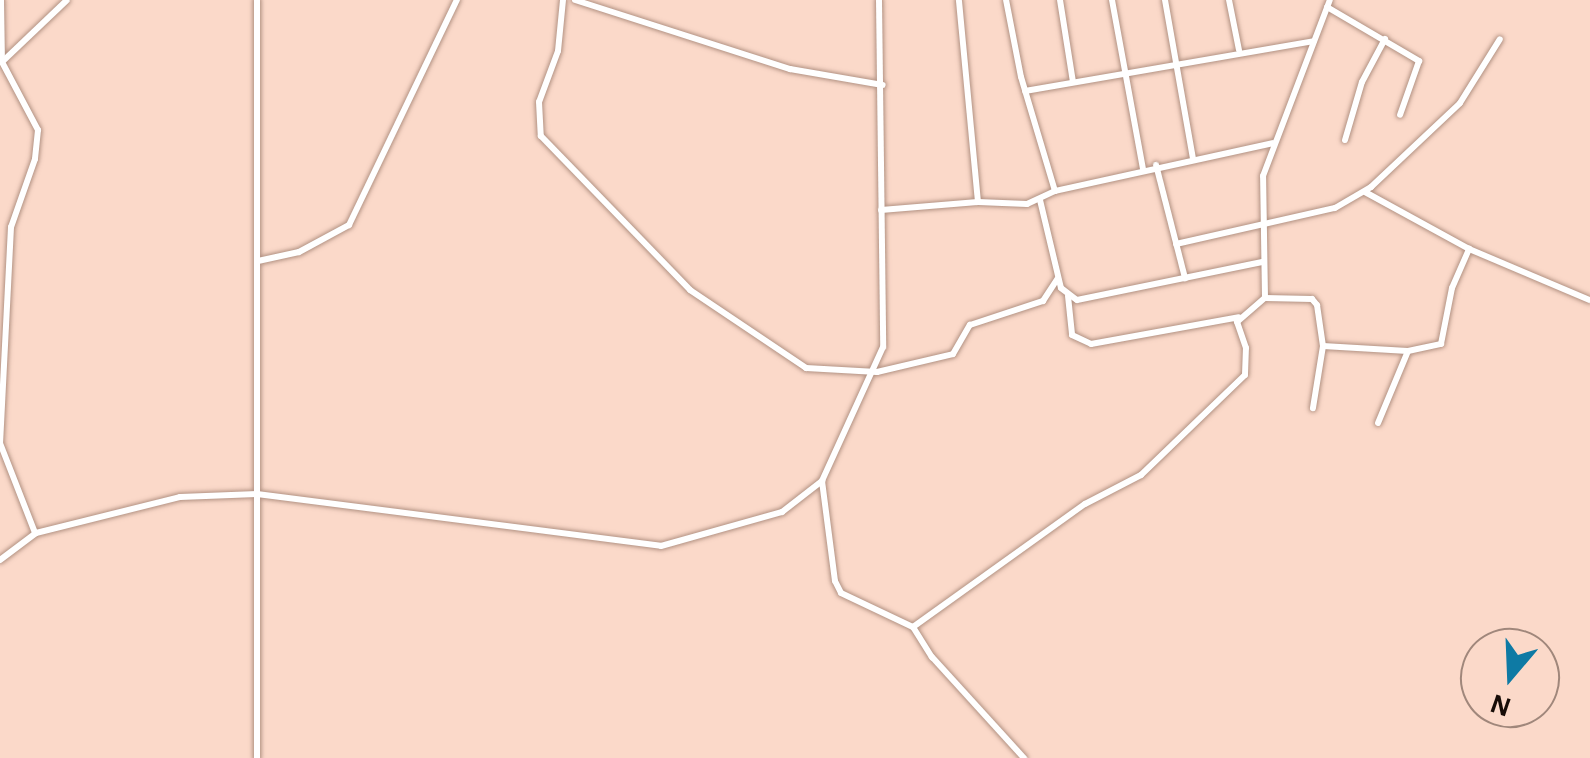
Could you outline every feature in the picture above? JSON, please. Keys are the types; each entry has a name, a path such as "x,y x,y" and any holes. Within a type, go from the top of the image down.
{"street":[{"path":"1,0 1,62 38,130 36,159 10,227 0,442 36,533"},
{"path":"1,62 67,0"},
{"path":"257,0 257,758"},
{"path":"258,261 299,252 348,225 457,0"},
{"path":"563,0 558,50 539,102 541,136 690,290 806,368 876,372 953,354 970,325 1043,301 1058,278"},
{"path":"575,0 790,69 883,84"},
{"path":"0,560 36,533 180,497 257,494 640,548 782,512 822,481 876,372 885,313 879,0"},
{"path":"959,0 978,202"},
{"path":"1006,0 1025,91 1055,191"},
{"path":"1060,0 1072,82"},
{"path":"1112,0 1128,72 1142,169"},
{"path":"1166,0 1193,158"},
{"path":"1229,0 1239,50"},
{"path":"1265,298 1260,228 1273,143 1328,4 1419,61 1400,115"},
{"path":"1176,244 1335,208 1364,191 1460,103 1500,38"},
{"path":"1345,140 1362,82 1385,39"},
{"path":"1025,91 1239,50 1314,41"},
{"path":"881,210 1040,200 1055,191 1156,165 1273,143"},
{"path":"1156,165 1185,278"},
{"path":"1364,191 1469,250 1590,300"},
{"path":"1040,200 1058,278 1068,296 1072,334 1090,344 1239,317 1265,298 1312,300 1323,346 1314,408"},
{"path":"1323,346 1408,351 1441,344 1452,288 1469,250"},
{"path":"1068,296 1077,300 1262,262"},
{"path":"914,627 1085,504 1141,475 1190,432 1244,375 1239,317"},
{"path":"1378,424 1408,351"},
{"path":"822,481 837,588 914,627 932,657 1024,758"},
{"path":"808,492 825,504"}]}
